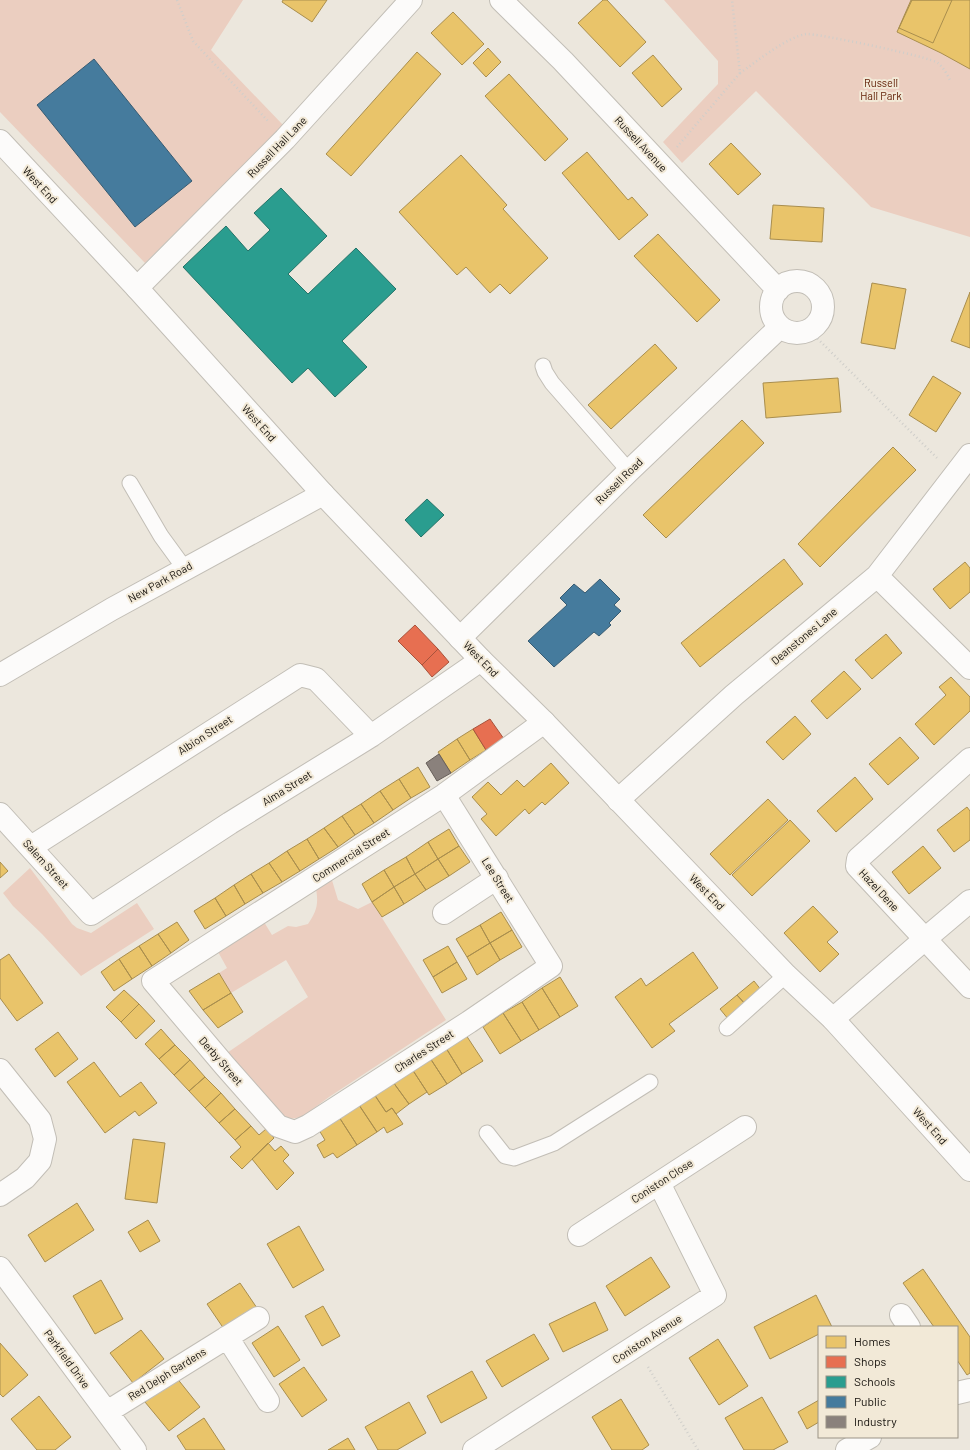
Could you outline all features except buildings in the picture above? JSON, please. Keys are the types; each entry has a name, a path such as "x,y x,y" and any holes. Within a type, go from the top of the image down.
{"street":[{"name":"Russell Hall Lane","path":"137,288 285,139 411,0"},
{"name":"Russell Avenue","path":"501,0 563,61 778,290"},
{"name":"West End","path":"0,141 137,288 323,494 481,660 544,722 786,975 833,1019 970,1170"},
{"path":"795,282 804,282 817,290 823,302 823,311 819,322 809,330 796,333 788,332 780,327 772,315 773,298 778,290 785,284 795,282"},
{"name":"Russell Road","path":"460,638 629,471 780,327"},
{"name":"Deanstones Lane","path":"618,800 734,695 876,576 970,455"},
{"name":"New Park Road","path":"0,675 112,609 323,494"},
{"path":"876,576 970,668"},
{"name":"Alma Street","path":"91,914 230,823 371,736 481,660"},
{"name":"Albion Street","path":"31,846 300,675 316,679 371,736"},
{"name":"Commercial Street","path":"153,981 444,796 544,722"},
{"name":"Hazel Dene","path":"925,939 857,866 858,859 970,759"},
{"name":"Lee Street","path":"444,796 551,966"},
{"name":"Salem Street","path":"0,814 31,846 91,914"},
{"path":"444,913 497,878"},
{"path":"833,1019 970,901"},
{"path":"925,939 970,987"},
{"name":"Charles Street","path":"295,1132 308,1126 551,966"},
{"name":"Derby Street","path":"153,981 278,1126 295,1132"},
{"path":"0,1070 40,1120 45,1139 40,1161 25,1178 0,1195"},
{"name":"Coniston Close","path":"579,1235 745,1127"},
{"name":"Coniston Avenue","path":"474,1450 715,1295 659,1183"},
{"name":"Parkfield Drive","path":"0,1268 135,1450"},
{"name":"Red Delph Gardens","path":"107,1412 258,1318"},
{"path":"227,1337 268,1401"},
{"path":"958,1393 970,1390"}],"lane":[{"path":"543,366 552,383 629,471"},
{"path":"130,483 161,536 185,569"},
{"path":"727,1028 786,975"},
{"path":"487,1133 505,1156 514,1158 554,1143 650,1082"}],"path":[{"path":"176,0 192,41 285,139"},
{"path":"732,0 740,73"},
{"path":"661,165 740,73 785,42 806,34 831,37 906,53 937,62 947,73 950,80"},
{"path":"809,330 955,476"},
{"path":"635,1346 698,1450"}],"green space":[{"path":"0,0 243,0 211,50 283,125 145,263 0,112"},
{"name":"Russell Hall Park","path":"664,0 970,0 970,237 871,207 756,91 682,163 663,142 718,84 718,61"},
{"path":"30,868 72,924 77,928 91,933 137,903 154,929 81,976 42,934 13,906 3,893"},
{"path":"331,877 338,900 358,909 372,902 446,1020 329,1097 302,1117 289,1119 272,1110 224,1055 308,997 286,960 231,993 219,973 227,968 217,950 264,922 272,935 288,926 296,927 308,924 316,908 316,889"}]}
